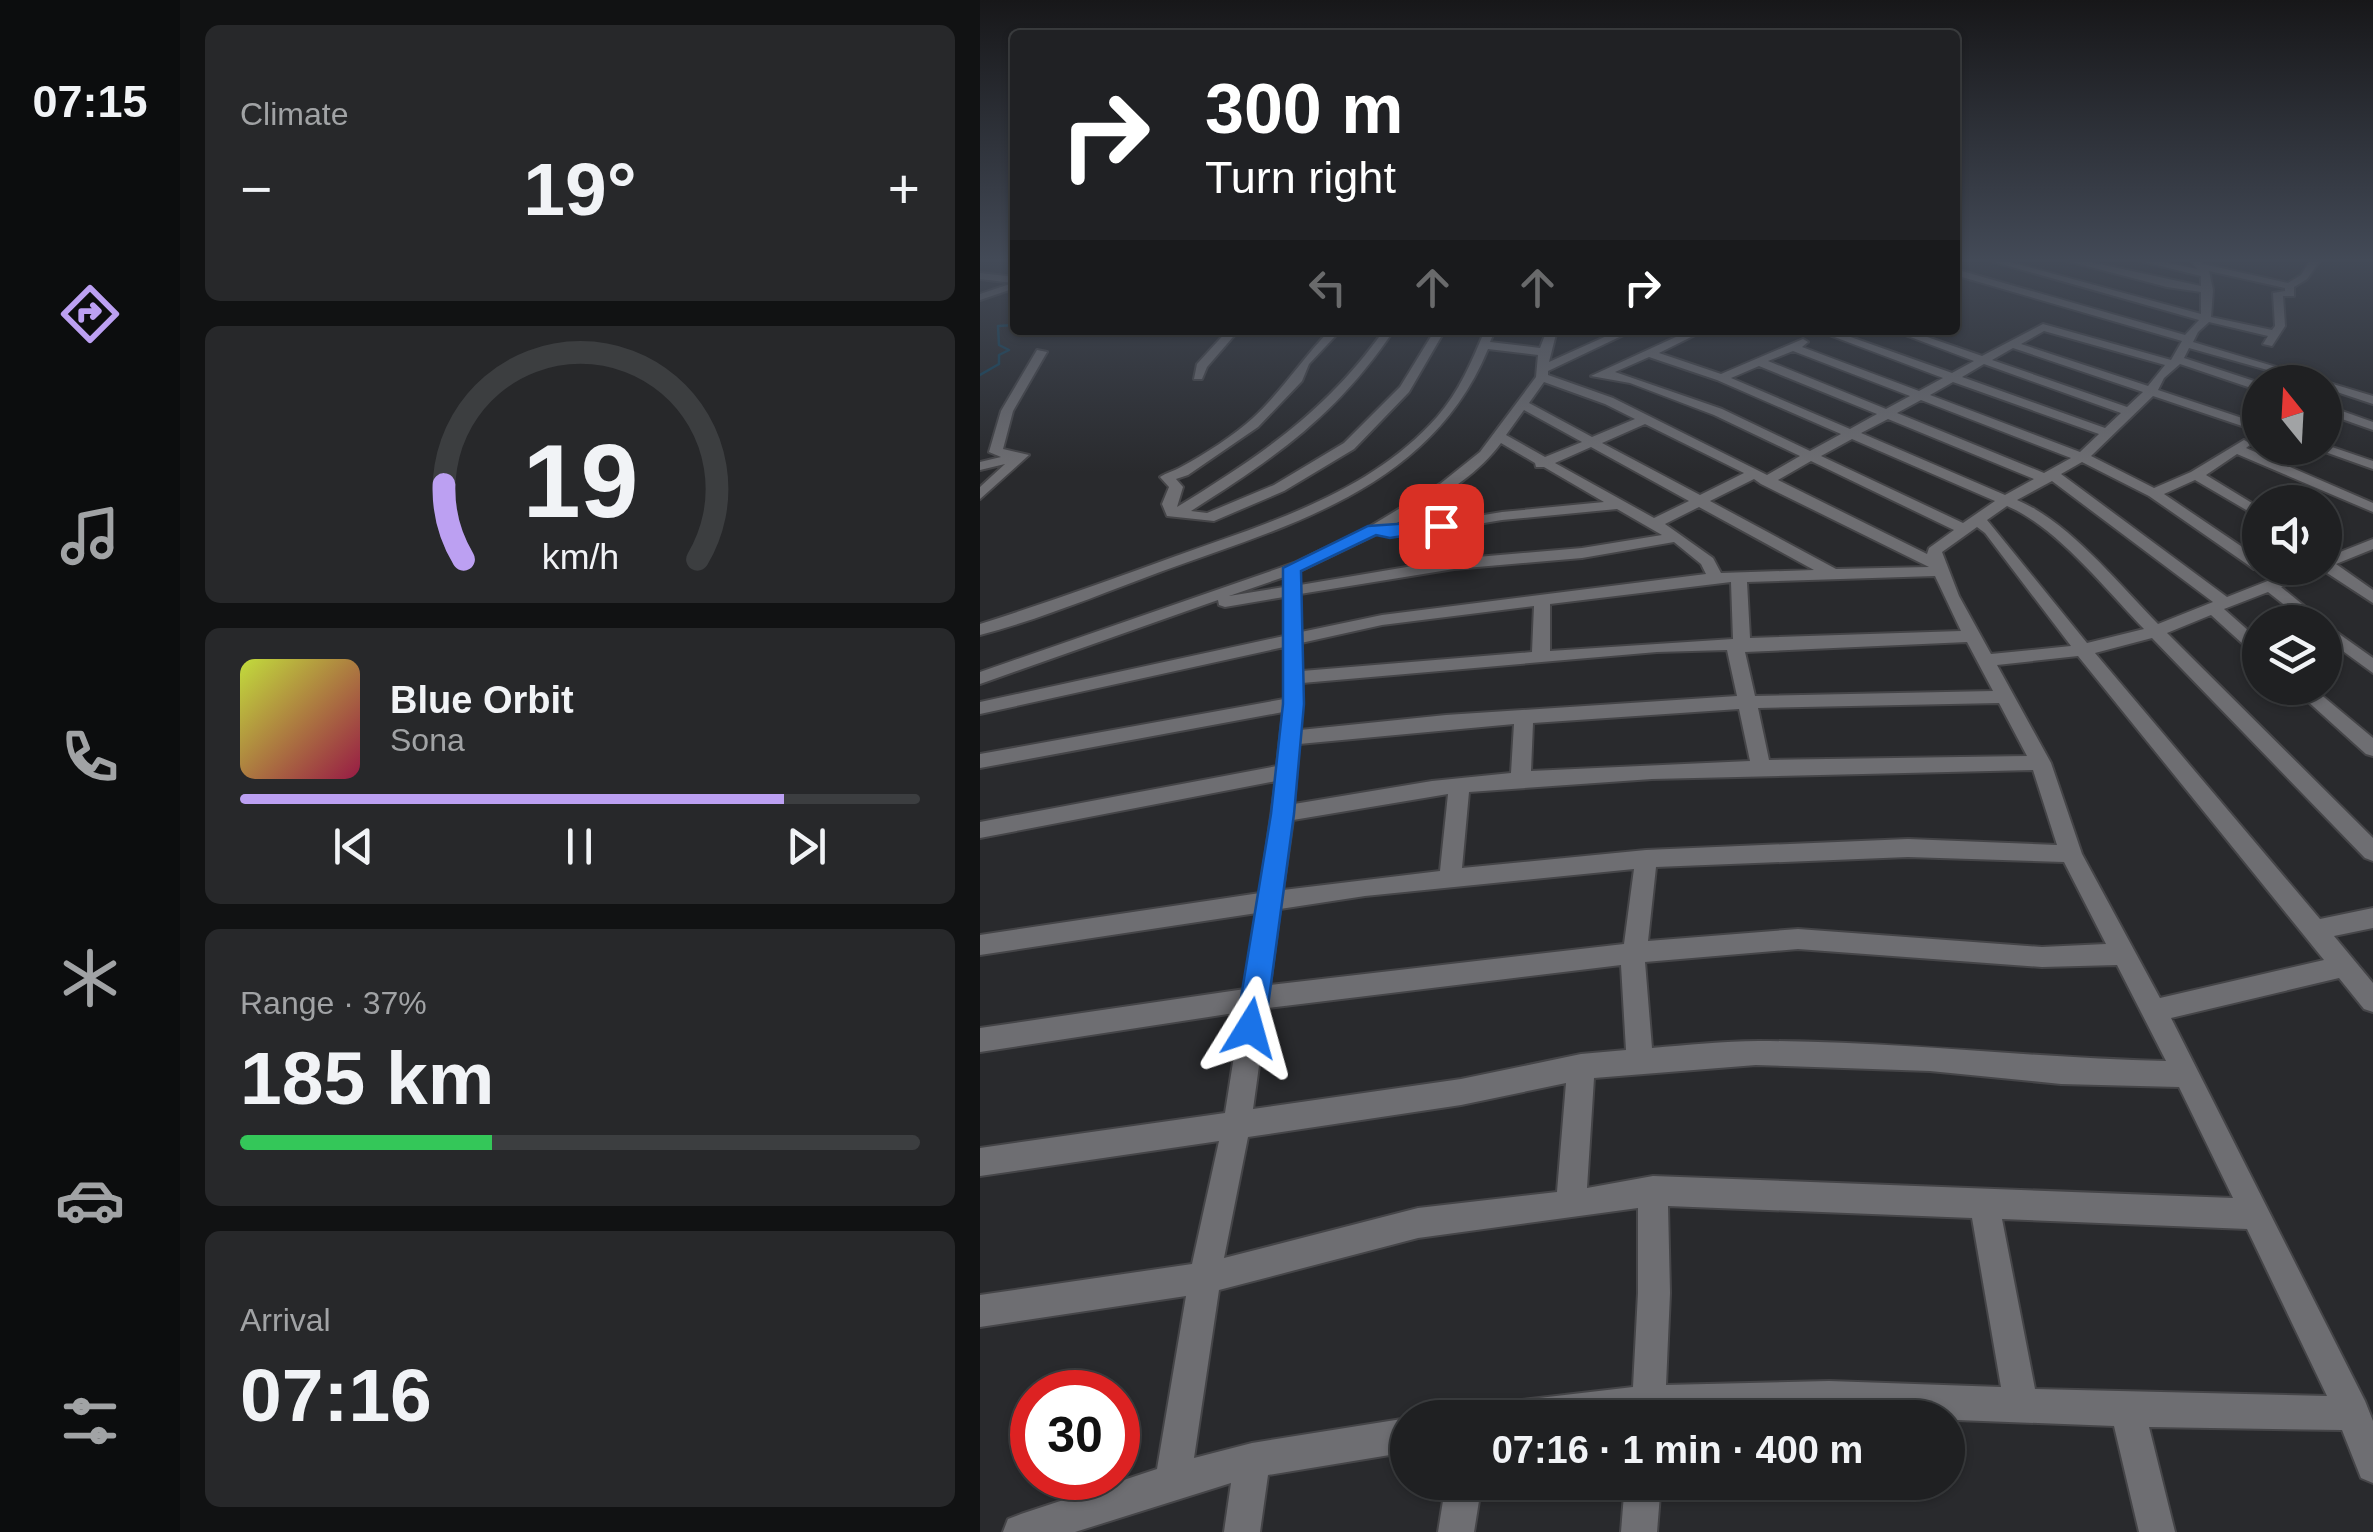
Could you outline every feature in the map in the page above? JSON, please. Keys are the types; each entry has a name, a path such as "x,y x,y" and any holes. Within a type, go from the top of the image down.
{"street":[{"path":"1654,524 1701,500 1813,456 2037,330"},
{"path":"2062,330 2268,365"},
{"path":"2122,330 2242,379"},
{"path":"2198,330 2158,376 2151,391 2082,457 2006,500 1934,551 1938,568 2040,763 2071,854 2187,1074 2365,1438"},
{"path":"2258,330 2274,334"},
{"path":"2253,360 2277,330"},
{"path":"1198,377 1201,366 1229,335"},
{"path":"1176,514 1170,504 1176,487 1167,477 1183,472 1254,424 1298,380 1304,364 1331,335"},
{"path":"1176,514 1313,424 1364,370 1387,335"},
{"path":"1176,514 1208,518 1279,488 1349,446 1405,389 1437,335"},
{"path":"1293,578 1468,472 1522,404 1543,366 1553,335"},
{"path":"1543,366 1616,335"},
{"path":"1576,387 1689,335"},
{"path":"1722,378 1815,335"},
{"path":"1838,335 2105,432"},
{"path":"1911,335 2127,411"},
{"path":"980,630 1267,529 1380,476 1402,460 1461,396 1488,337 1576,387 1938,568"},
{"path":"2014,345 2242,424"},
{"path":"1794,347 2082,457 2154,493 2242,554"},
{"path":"1022,455 996,452 996,439 1026,373 1036,365 1041,352"},
{"path":"1648,353 1722,378 2024,508 2058,535 2373,852"},
{"path":"1625,380 1668,359"},
{"path":"1760,362 2044,478 2055,476 2220,606 2242,630"},
{"path":"1604,373 1718,412 1990,530 2373,1001"},
{"path":"2342,389 2373,400"},
{"path":"1522,404 1833,574"},
{"path":"2342,415 2373,426"},
{"path":"1541,464 1646,420"},
{"path":"1498,436 1541,464 1677,537 1707,562 1716,578"},
{"path":"2154,493 2196,476 2242,445"},
{"path":"2236,450 2373,508"},
{"path":"980,466 1022,455"},
{"path":"980,495 1022,455"},
{"path":"2342,455 2373,465"},
{"path":"2196,476 2242,503"},
{"path":"1374,530 1418,530 1502,516 1616,505"},
{"path":"980,678 1159,614 1293,578 1582,553 1677,537"},
{"path":"2342,554 2373,544"},
{"path":"980,708 1382,620 1716,578 1938,568"},
{"path":"2342,570 2373,598"},
{"path":"1738,577 1739,645 1760,768"},
{"path":"1173,1481 1205,1278 1237,1122 1282,814 1294,691 1293,578"},
{"path":"1986,660 2084,650 2154,632 2271,585"},
{"path":"2278,585 2299,605"},
{"path":"1541,657 1542,602"},
{"path":"980,761 1294,691 1541,657 1973,636"},
{"path":"2342,642 2373,667"},
{"path":"1288,738 1524,716 1748,702 2006,698"},
{"path":"2322,705 2373,749"},
{"path":"1521,779 1524,716"},
{"path":"1282,814 1521,779 1760,768 2040,763"},
{"path":"980,830 1286,772"},
{"path":"1450,878 1459,786"},
{"path":"980,945 1450,878 1646,859 1908,848 2071,854"},
{"path":"1640,1062 1632,973 1646,859"},
{"path":"2315,930 2373,918"},
{"path":"980,1040 1255,997 1634,953 1798,939 2042,957 2122,954"},
{"path":"2154,1011 2344,966"},
{"path":"980,1162 1461,1092 1581,1067 1756,1053 1930,1059 2061,1071 2187,1074"},
{"path":"1571,1205 1581,1067"},
{"path":"980,1311 1205,1278 1418,1222 1571,1205 1653,1190 2254,1214"},
{"path":"1649,1400 1653,1190"},
{"path":"1984,1204 2021,1406"},
{"path":"1888,1400 1928,1400"},
{"path":"1965,1402 2127,1406 2365,1438"},
{"path":"2127,1406 2157,1532"},
{"path":"1020,1532 1173,1481 1252,1460 1390,1438"},
{"path":"1242,1532 1252,1460"},
{"path":"1456,1532 1461,1500"},
{"path":"1640,1532 1642,1500"}],"waterway":[{"path":"980,375 999,364 999,355 1009,350 999,345 998,330"}],"route":[{"path":"1250,1028 1294,704 1292,568 1374,530 1441,526"}]}
